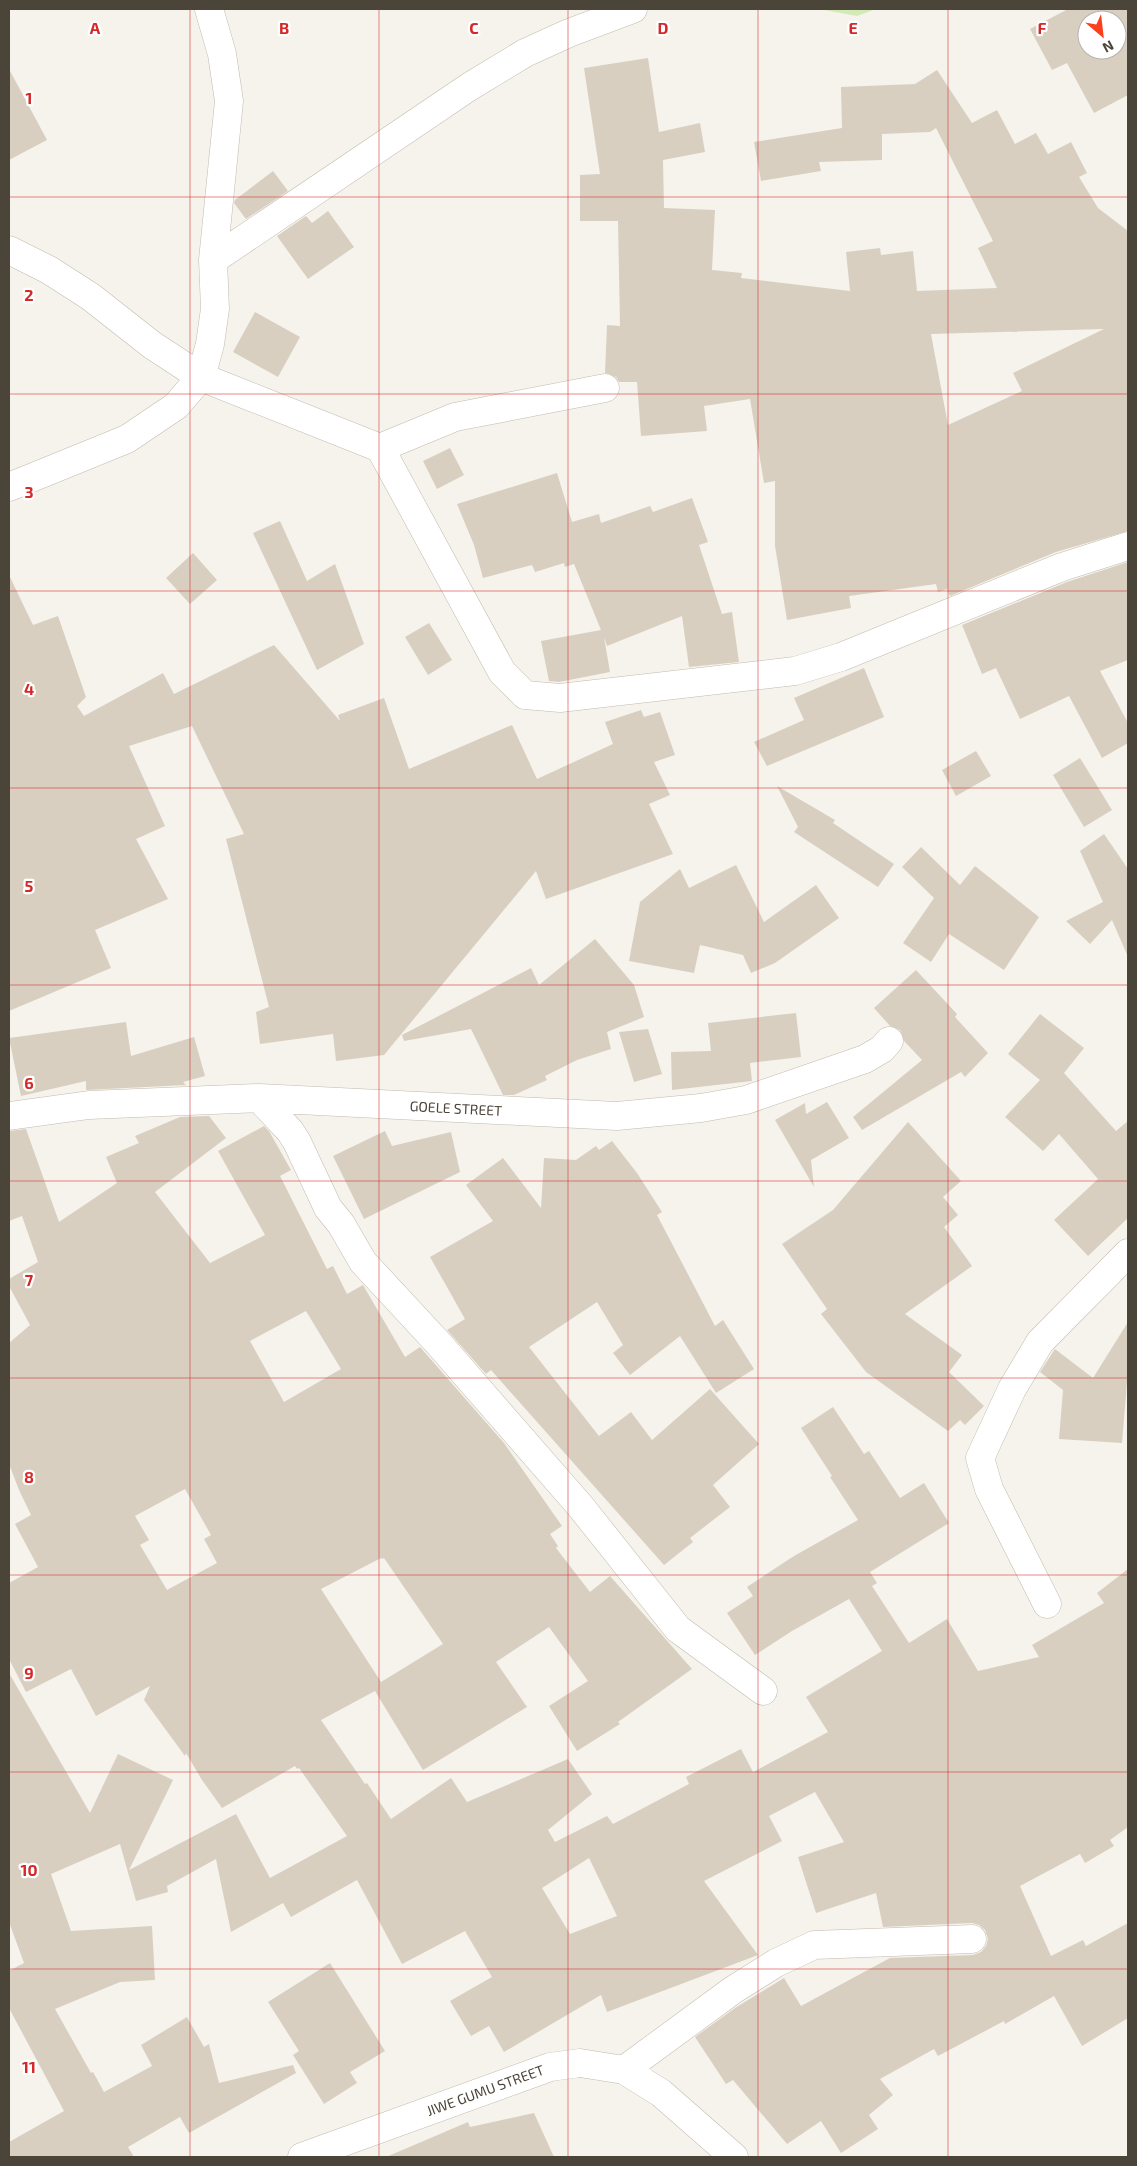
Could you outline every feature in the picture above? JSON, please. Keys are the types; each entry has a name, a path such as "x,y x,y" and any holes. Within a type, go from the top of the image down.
{"street":[{"path":"9,487 127,439 176,406 201,377 210,344 215,308 213,260 228,101 222,54 209,9"},
{"path":"213,260 469,86 525,53 569,33 633,9"},
{"path":"9,250 49,270 91,297 152,345 201,377 380,448 502,672 525,695 560,698 795,672 841,657 1062,568 1128,546"},
{"path":"380,448 455,418 605,388"},
{"name":"GOELE STREET","path":"9,1116 89,1105 259,1098 617,1116 701,1108 746,1100 865,1059 889,1041"},
{"path":"259,1098 290,1131 297,1142 328,1208 341,1224 363,1262 439,1344 574,1499 678,1628 763,1691"},
{"path":"1047,1604 989,1489 980,1458 1012,1388 1040,1342 1128,1253"},
{"path":"624,2070 733,1990 776,1963 814,1945 972,1939"},
{"name":"JIWE GUMU STREET","path":"302,2157 550,2067 580,2063 624,2070 661,2093 734,2157"}],"green space":[{"path":"819,9 876,9 857,16"}],"building":[{"path":"1068,9 1128,9 1128,95 1094,113 1067,63 1052,70 1030,29"},
{"path":"648,58 659,132 700,123 705,152 663,160 664,208 715,210 712,270 742,273 741,278 850,291 846,252 880,248 881,255 913,251 917,291 997,288 978,248 993,241 936,128 930,132 882,134 882,160 819,162 821,171 761,181 754,142 842,128 841,87 915,84 937,70 972,123 997,110 1015,144 1036,133 1048,154 1071,142 1087,173 1079,177 1098,208 1128,231 1128,531 1056,552 950,596 947,589 938,592 936,584 849,596 851,608 787,620 775,546 775,481 764,483 750,399 704,406 707,431 641,436 637,382 619,382 616,377 605,373 607,325 620,326 618,221 580,221 580,175 600,174 584,68","holes":["1104,329 1013,373 1022,391 948,425 931,334"]},
{"path":"9,69 47,140 9,160"},
{"path":"273,171 288,191 246,219 234,203 235,200"},
{"path":"328,211 354,247 308,279 277,236 306,216 312,223"},
{"path":"255,312 300,337 278,377 233,352"},
{"path":"450,448 464,475 437,489 423,461"},
{"path":"557,473 572,522 599,514 601,523 650,506 653,512 692,498 708,542 699,545 722,614 732,612 739,662 689,667 682,616 607,646 604,637 610,672 559,682 549,681 541,641 601,630 574,564 565,567 564,563 535,572 532,565 483,578 474,545 457,504"},
{"path":"280,521 307,581 335,564 364,644 317,670 253,533"},
{"path":"193,553 217,580 190,604 166,578"},
{"path":"1128,562 1128,660 1100,671 1128,723 1128,743 1102,758 1069,696 1020,719 996,668 982,674 962,625 1067,582"},
{"path":"9,575 33,625 58,616 86,697 77,706 84,716 163,673 174,694 274,645 340,721 338,715 384,698 409,769 512,725 537,779 613,744 605,722 641,710 644,717 660,712 675,755 654,762 670,795 649,804 673,854 546,899 536,871 384,1055 336,1061 333,1034 260,1044 256,1012 269,1007 226,839 244,834 192,726 129,746 165,826 136,839 168,899 95,930 111,968 9,1011"},
{"path":"429,623 452,660 428,675 405,637"},
{"path":"864,668 884,717 767,766 754,742 804,720 794,698"},
{"path":"976,751 991,776 956,796 942,770"},
{"path":"1080,758 1112,810 1084,827 1053,775"},
{"path":"777,786 835,820 833,823 894,864 878,887 794,832 798,827"},
{"path":"1104,834 1128,869 1128,957 1112,920 1090,944 1066,921 1103,902 1080,851"},
{"path":"921,847 960,885 975,866 1039,917 1004,970 949,934 931,962 903,943 934,898 902,867"},
{"path":"736,865 764,922 816,885 839,918 775,963 751,973 743,955 700,945 694,973 629,961 640,902 680,869 689,888"},
{"path":"595,939 634,985 644,1017 607,1032 611,1049 577,1060 545,1076 547,1080 514,1095 503,1095 471,1029 404,1041 402,1035 531,968 539,985"},
{"path":"916,970 957,1014 955,1017 988,1053 965,1077 961,1072 862,1130 853,1117 922,1060 904,1041 900,1030 890,1026 874,1008"},
{"path":"796,1013 801,1057 750,1063 752,1081 672,1090 671,1052 711,1051 708,1023"},
{"path":"1040,1014 1084,1048 1064,1073 1116,1131 1128,1121 1128,1218 1088,1256 1054,1220 1098,1179 1059,1134 1043,1151 1005,1117 1040,1080 1008,1054"},
{"path":"126,1022 131,1056 194,1037 205,1076 183,1082 186,1085 86,1090 86,1081 21,1096 9,1038"},
{"path":"648,1029 662,1074 634,1082 619,1032"},
{"path":"827,1102 849,1138 811,1160 814,1187 775,1120 805,1103 806,1114"},
{"path":"209,1116 226,1138 155,1192 210,1263 265,1235 218,1151 264,1126 269,1131 291,1170 280,1176 327,1269 333,1266 347,1294 363,1285 405,1357 420,1347 504,1443 562,1526 550,1534 558,1546 556,1548 590,1592 610,1576 692,1669 618,1722 620,1724 577,1751 549,1706 588,1681 549,1627 496,1662 527,1707 423,1770 375,1691 321,1720 391,1819 451,1778 467,1802 568,1759 592,1794 548,1830 555,1842 607,1816 613,1824 689,1784 686,1777 741,1749 753,1772 828,1732 806,1697 882,1651 849,1599 792,1631 755,1655 727,1613 753,1596 747,1587 794,1556 858,1520 801,1428 833,1407 864,1454 869,1451 900,1498 924,1483 949,1523 870,1572 877,1583 872,1586 909,1643 947,1619 978,1671 1039,1657 1032,1645 1104,1603 1097,1593 1128,1569 1128,1827 1110,1840 1114,1846 1085,1863 1080,1854 1020,1886 1051,1956 1083,1940 1086,1946 1128,1923 1128,2018 1082,2046 1054,1996 1005,2024 1004,2021 938,2056 934,2049 880,2079 893,2095 869,2115 878,2129 841,2153 821,2121 787,2144 733,2080 726,2084 695,2037 735,2008 784,1978 801,2006 890,1958 973,1955 981,1952 986,1946 988,1939 985,1930 979,1925 972,1923 883,1927 876,1893 816,1913 798,1857 844,1842 815,1792 769,1816 782,1841 704,1881 758,1955 607,2012 601,1995 504,2052 489,2026 471,2036 450,2001 492,1977 465,1931 402,1964 357,1880 291,1917 283,1903 231,1932 216,1859 167,1886 168,1892 136,1901 120,1844 51,1874 71,1931 152,1926 155,1980 120,1982 55,2009 91,2073 93,2072 104,2092 152,2066 141,2045 187,2017 204,2047 209,2044 219,2083 293,2065 296,2073 189,2133 180,2117 128,2147 134,2157 9,2157 9,2142 64,2111 9,2008 9,1971 24,1963 9,1922 9,1673 90,1813 118,1754 173,1780 129,1870 236,1814 270,1878 347,1836 299,1768 297,1769 295,1766 222,1808 186,1753 185,1756 144,1700 150,1686 96,1716 71,1669 26,1692 9,1659 9,1583 38,1567 15,1524 31,1515 9,1464 9,1343 30,1325 9,1286 9,1279 38,1262 22,1216 9,1221 9,1131 26,1129 59,1222 117,1183 106,1157 139,1143 135,1136 180,1117","holes":["306,1311 341,1369 284,1402 250,1341","185,1489 211,1535 204,1539 217,1563 167,1590 140,1545 149,1540 135,1516","384,1558 443,1644 381,1682 321,1589","589,1858 617,1916 570,1934 542,1888"]},
{"path":"908,1122 961,1181 943,1197 958,1215 944,1227 972,1266 905,1314 962,1355 949,1372 984,1406 965,1425 960,1420 948,1431 866,1372 821,1314 827,1309 782,1244 833,1210"},
{"path":"385,1131 392,1146 451,1132 460,1172 364,1219 333,1156"},
{"path":"612,1141 637,1173 662,1212 657,1215 715,1326 723,1320 754,1369 716,1393 680,1336 630,1375 613,1353 623,1345 597,1302 529,1347 599,1436 631,1412 652,1440 710,1389 759,1444 713,1485 730,1507 690,1538 693,1542 664,1565 491,1370 486,1374 447,1330 465,1319 430,1257 493,1221 466,1185 503,1158 541,1208 544,1158 576,1160 596,1146 599,1150"},
{"path":"1128,1322 1128,1370 1122,1443 1059,1439 1063,1390 1040,1372 1055,1349 1093,1378"},
{"path":"330,1963 385,2051 350,2072 357,2083 324,2104 293,2055 299,2051 268,2002"},
{"path":"534,2113 554,2157 386,2157 468,2122 470,2127"}]}
